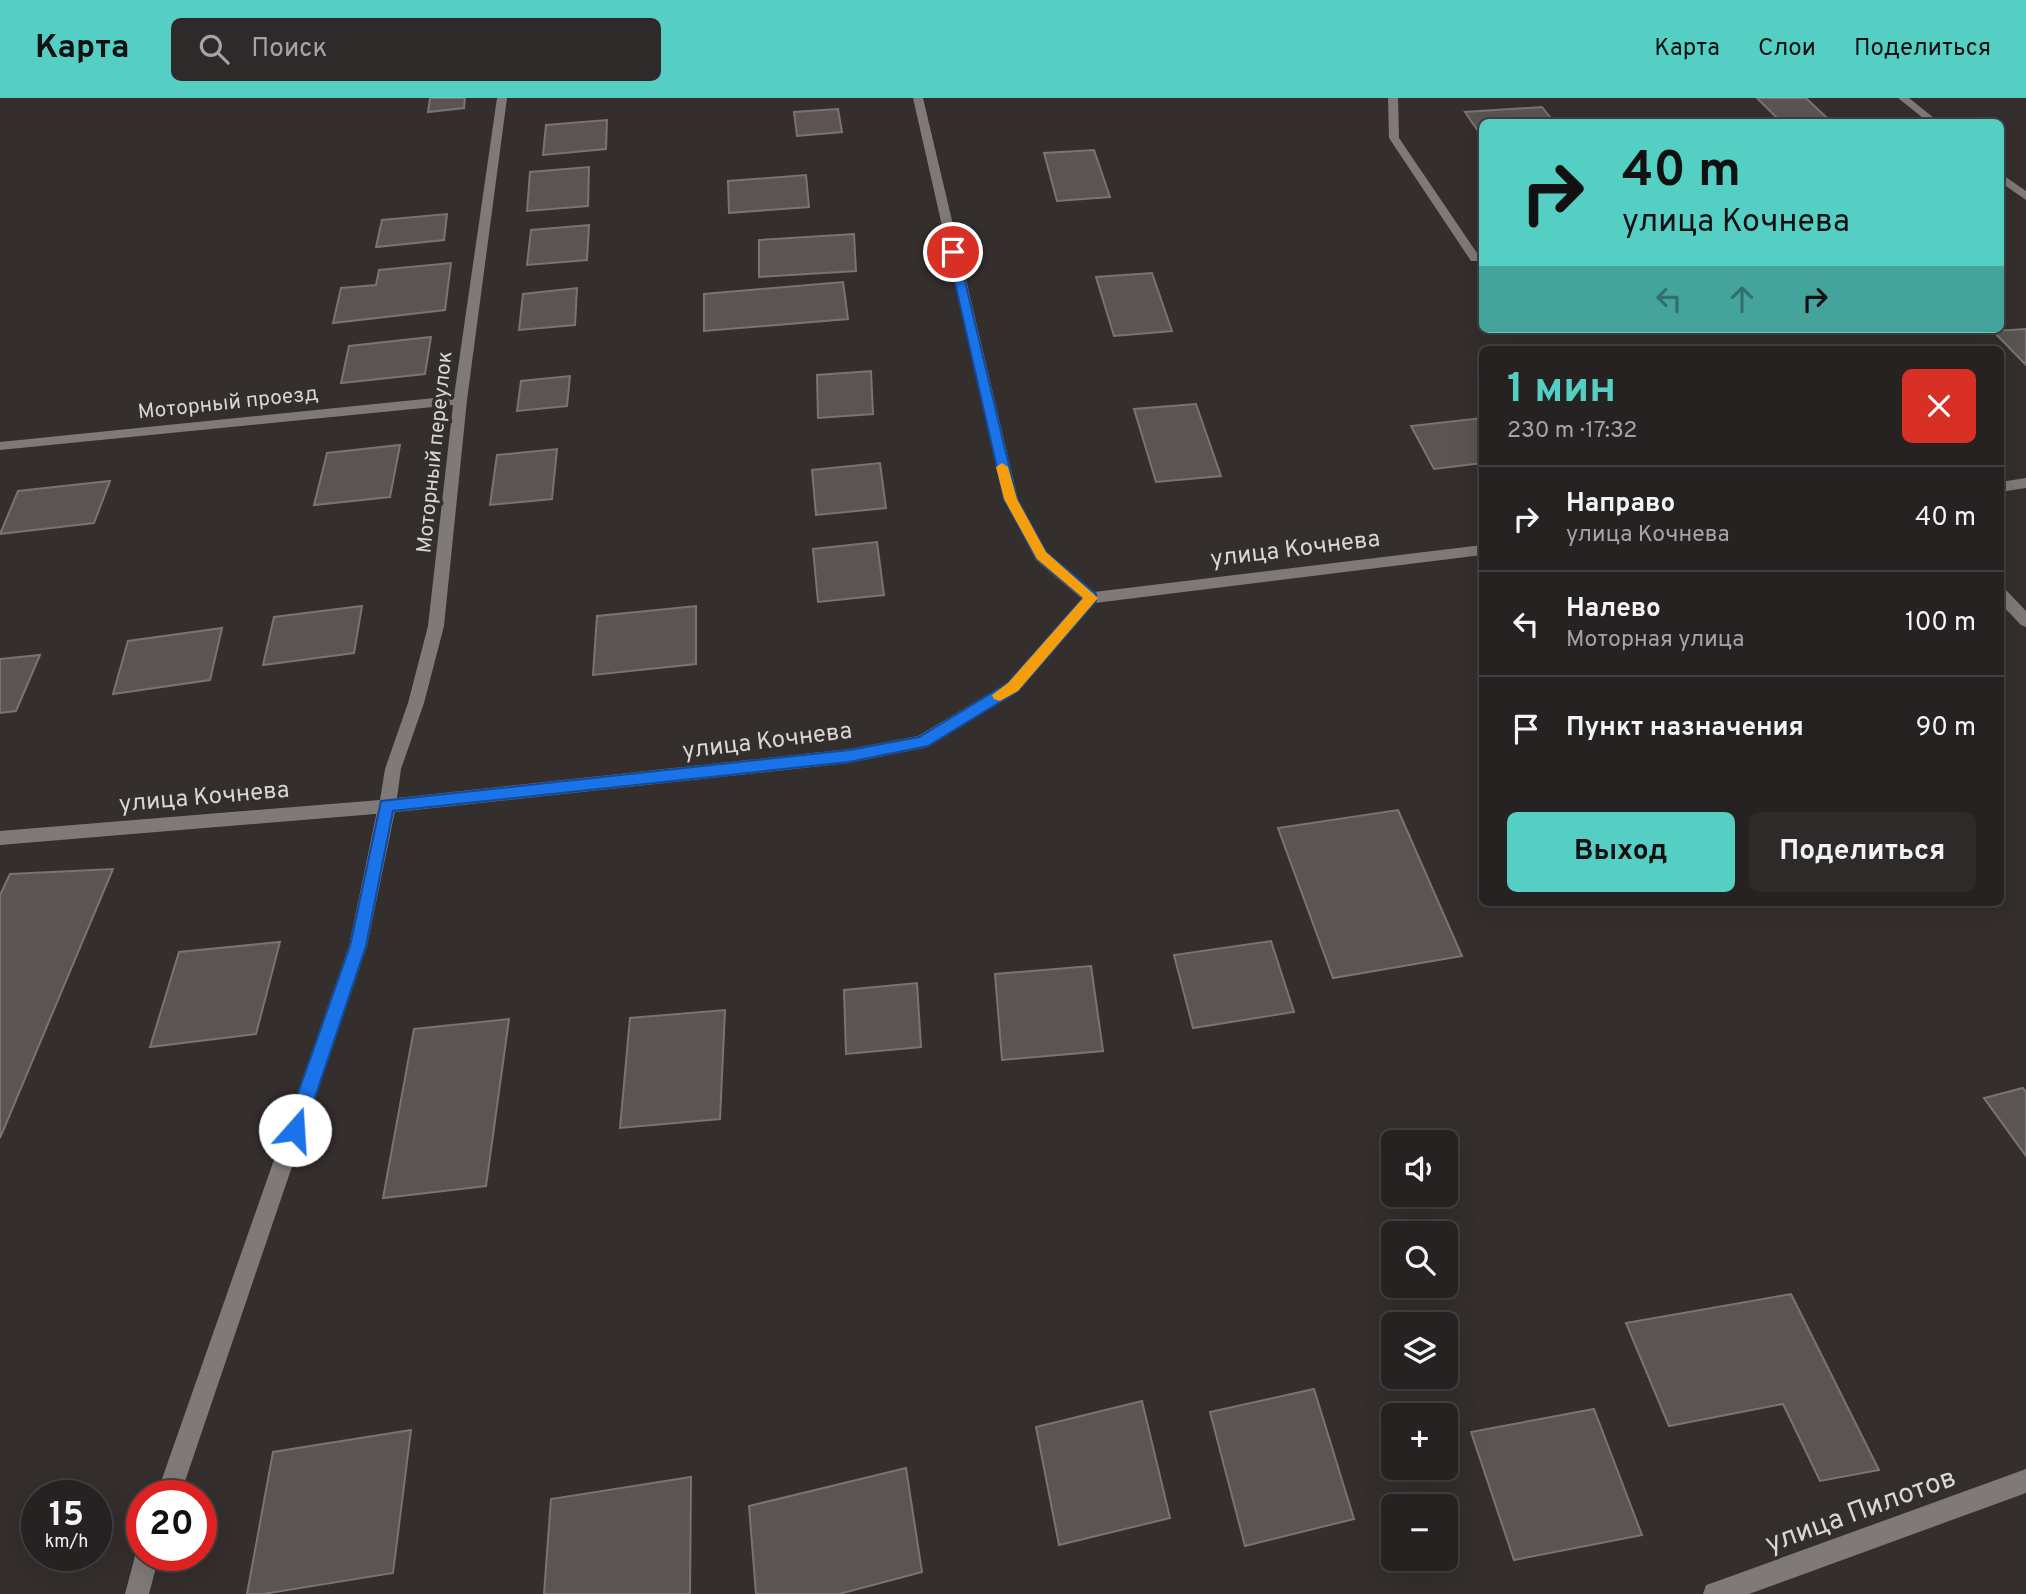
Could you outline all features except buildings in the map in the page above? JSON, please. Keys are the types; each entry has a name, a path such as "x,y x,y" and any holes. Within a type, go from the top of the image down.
{"street":[{"name":"Моторный переулок","path":"174,1480 358,946 393,769 416,703 436,626 460,400 502,98"},
{"path":"918,98 1011,499 1041,556 1091,598"},
{"path":"1393,98 1394,138 1475,259"},
{"path":"1903,98 1930,119"},
{"path":"2004,179 2026,197"},
{"name":"Моторный проезд","path":"0,446 460,400"},
{"path":"2004,486 2026,484"},
{"name":"улица Кочнева","path":"0,838 387,806 849,756 922,742 1013,687 1091,598 1479,550"},
{"path":"2004,597 2026,621"},
{"name":"улица Пилотов","path":"1715,1594 2026,1481"},
{"path":"137,1594 143,1571"}],"slow traffic":[{"path":"1000,695 1013,687 1091,598 1041,556 1011,499 1002,467"}],"route":[{"path":"295,1130 358,946 387,806 849,756 922,742 1013,687 1091,598 1041,556 1011,499 953,252"}]}
